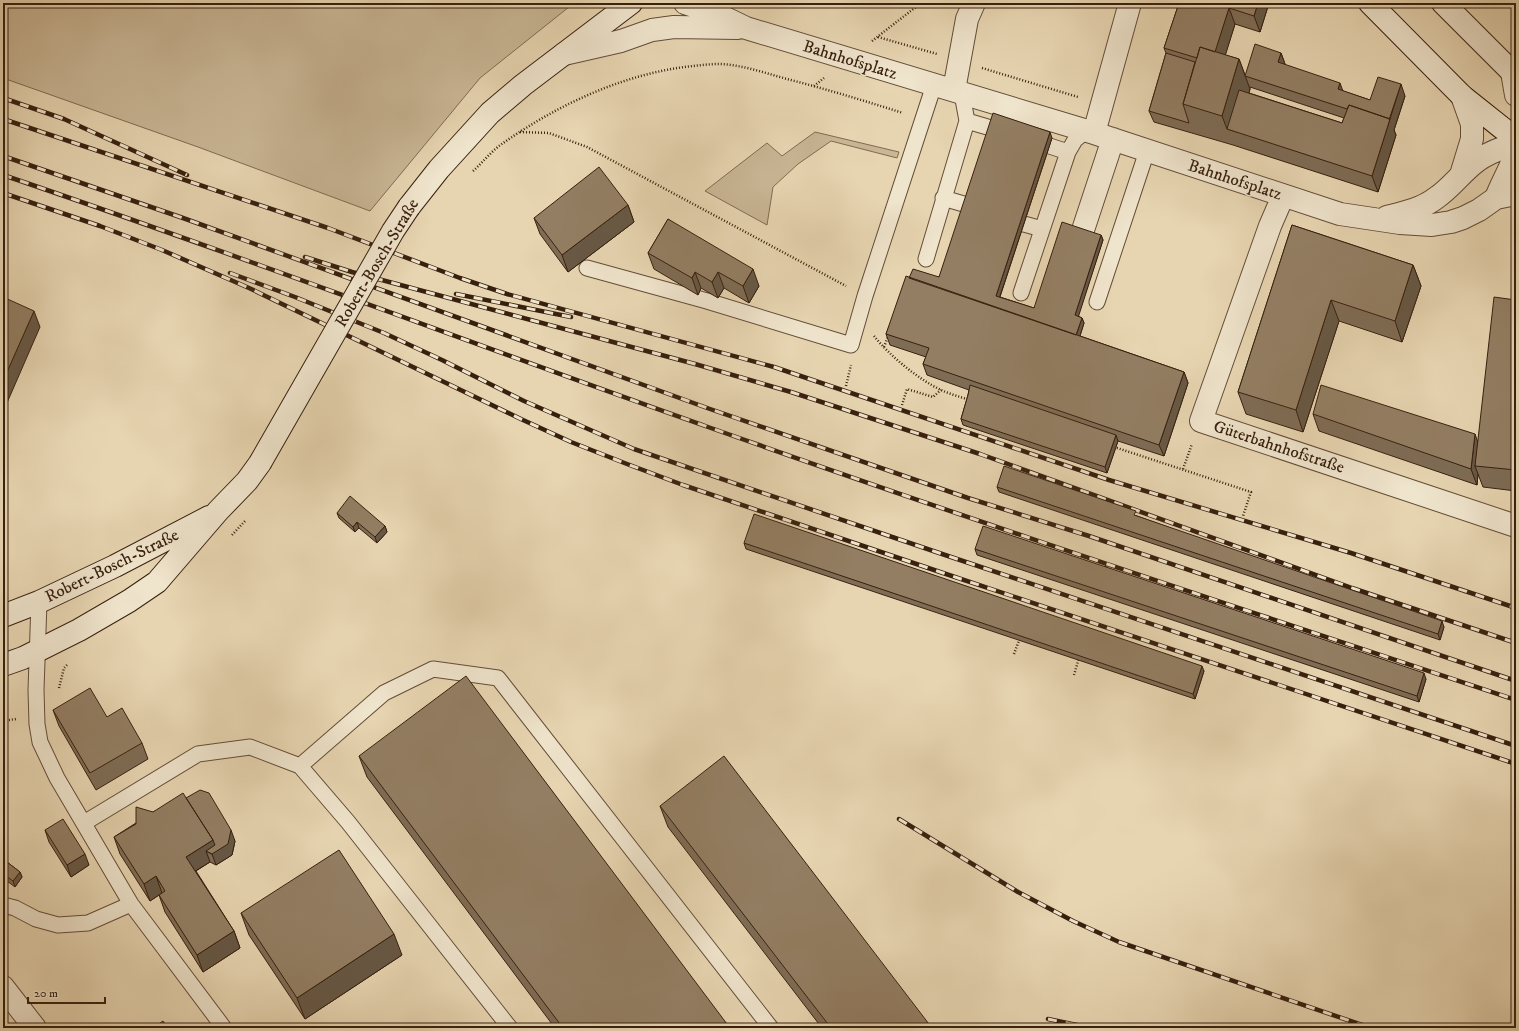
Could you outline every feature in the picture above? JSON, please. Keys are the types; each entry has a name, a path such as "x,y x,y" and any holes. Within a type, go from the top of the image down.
{"street":[{"name":"Robert-Bosch-Straße","path":"3,665 36,652 79,630 129,601 157,582 218,511 247,482 260,463 393,231 409,207 439,170 490,113 631,3"},
{"path":"685,3 715,13 746,28"},
{"path":"950,90 960,61 967,19 974,3"},
{"path":"1082,234 1102,105 1130,3"},
{"path":"1370,3 1462,96 1516,139"},
{"path":"1443,3 1514,74 1516,95"},
{"path":"564,54 621,41 652,30 674,27 746,28"},
{"name":"Bahnhofsplatz","path":"746,28 1098,134 1340,214 1432,226 1463,218 1506,196 1512,164 1516,152"},
{"name":"Bahnhofsplatz","path":"1460,176 1472,139 1472,124 1462,96"},
{"name":"Bahnhofsplatz","path":"1378,219 1403,213 1428,203 1452,185 1477,160 1489,153 1516,143"},
{"name":"Güterbahnhofstraße","path":"1283,196 1270,226 1201,421 1516,526"},
{"name":"Robert-Bosch-Straße","path":"3,616 39,602 115,566 218,511"},
{"path":"3,986 35,1028"}],"lane":[{"path":"587,268 707,301 851,345 864,296 899,197 923,119 950,90 967,121 1068,152"},
{"path":"926,259 967,121"},
{"path":"1021,293 1068,152 1075,140 1098,134"},
{"path":"1097,302 1147,150"},
{"path":"944,198 967,205"},
{"path":"1024,224 1042,229"},
{"path":"39,602 36,652 37,724 40,742 57,778 131,904 224,1028"},
{"path":"300,766 384,693 433,669 498,678 771,1028"},
{"path":"84,823 198,754 250,747 300,766 348,822 510,1028"},
{"path":"3,905 15,908 36,920 58,925 88,923 131,904"}],"path":[{"path":"878,37 1102,105"},
{"path":"439,170 470,173 498,148 520,132 568,105 610,87 664,70 719,64 750,68 923,119"},
{"path":"520,132 549,133 587,147 864,296"},
{"path":"889,333 884,347 917,376 941,390 976,402"},
{"path":"846,386 851,368"},
{"path":"902,405 907,389 933,397 941,390"},
{"path":"1108,445 1251,492 1243,516"},
{"path":"1105,572 1107,564"},
{"path":"1014,654 1021,634"},
{"path":"1074,675 1080,655"}],"shaded area":[{"path":"3,3 574,3 480,78 370,211 198,147 3,78"},
{"path":"815,132 899,152 897,158 831,141 798,164 773,187 767,225 705,191 767,143 782,156"}],"building":[{"path":"1179,3 1258,3 1254,16 1229,8 1215,52 1200,47 1197,58 1164,48"},
{"path":"1255,44 1281,53 1278,62 1340,83 1338,89 1370,100 1378,77 1401,84 1389,119 1349,105 1347,109 1245,76"},
{"path":"1200,47 1239,59 1222,116 1183,104"},
{"path":"1166,53 1195,62 1183,104 1189,123 1149,111"},
{"path":"1239,90 1342,123 1349,105 1390,119 1372,176 1227,129"},
{"path":"993,113 1050,132 996,296 1034,308 1062,222 1101,235 1075,315 1082,318 1076,335 909,278 913,269 939,277"},
{"path":"599,167 628,205 562,255 534,218"},
{"path":"668,219 753,269 743,286 718,272 712,282 695,272 692,278 648,253"},
{"path":"1292,225 1413,265 1395,321 1331,300 1296,410 1238,392"},
{"path":"906,276 1184,372 1159,445 923,364 929,348 886,334"},
{"path":"3,297 34,311 3,381"},
{"path":"1494,297 1516,300 1516,470 1475,466"},
{"path":"970,385 1116,435 1105,467 961,419"},
{"path":"1321,385 1475,434 1471,469 1313,414"},
{"path":"1004,466 1136,511 1134,515 1442,621 1438,634 997,487"},
{"path":"350,496 385,526 375,537 357,522 353,527 337,513"},
{"path":"754,514 1202,666 1193,694 744,543"},
{"path":"983,526 1424,673 1417,696 975,549"},
{"path":"466,676 730,1028 563,1028 359,756"},
{"path":"90,688 107,717 122,708 142,743 90,773 53,710"},
{"path":"724,756 932,1028 831,1028 660,806"},
{"path":"200,790 209,793 231,830 228,844 212,854 206,851 215,845 213,840 186,798"},
{"path":"183,793 213,840 186,857 234,931 197,955 159,895 165,891 156,876 144,884 114,837 136,824 136,807 153,812"},
{"path":"63,819 85,854 67,865 45,830"},
{"path":"339,850 394,934 297,998 241,913"},
{"path":"3,859 20,872 13,881 3,874"},
{"path":"163,1021 168,1028 153,1028"}],"railway":[{"path":"3,98 64,119 187,175"},
{"path":"3,119 328,228 460,278 507,294 774,367 1109,480 1351,553 1516,608"},
{"path":"3,156 183,218 710,409 968,498 1089,536 1516,681"},
{"path":"3,175 180,236 620,396 909,497 1516,700"},
{"path":"3,193 100,226 162,250 249,288 523,420 571,442 627,464 683,485 943,573 1516,764"},
{"path":"305,257 352,272 695,364 791,392 980,454 1352,588 1516,643"},
{"path":"230,273 295,297 384,333 524,401 634,449 1516,746"},
{"path":"456,294 571,317"},
{"path":"899,819 1018,892 1073,921 1119,942 1371,1028"},
{"path":"1048,1019 1091,1028"}]}
